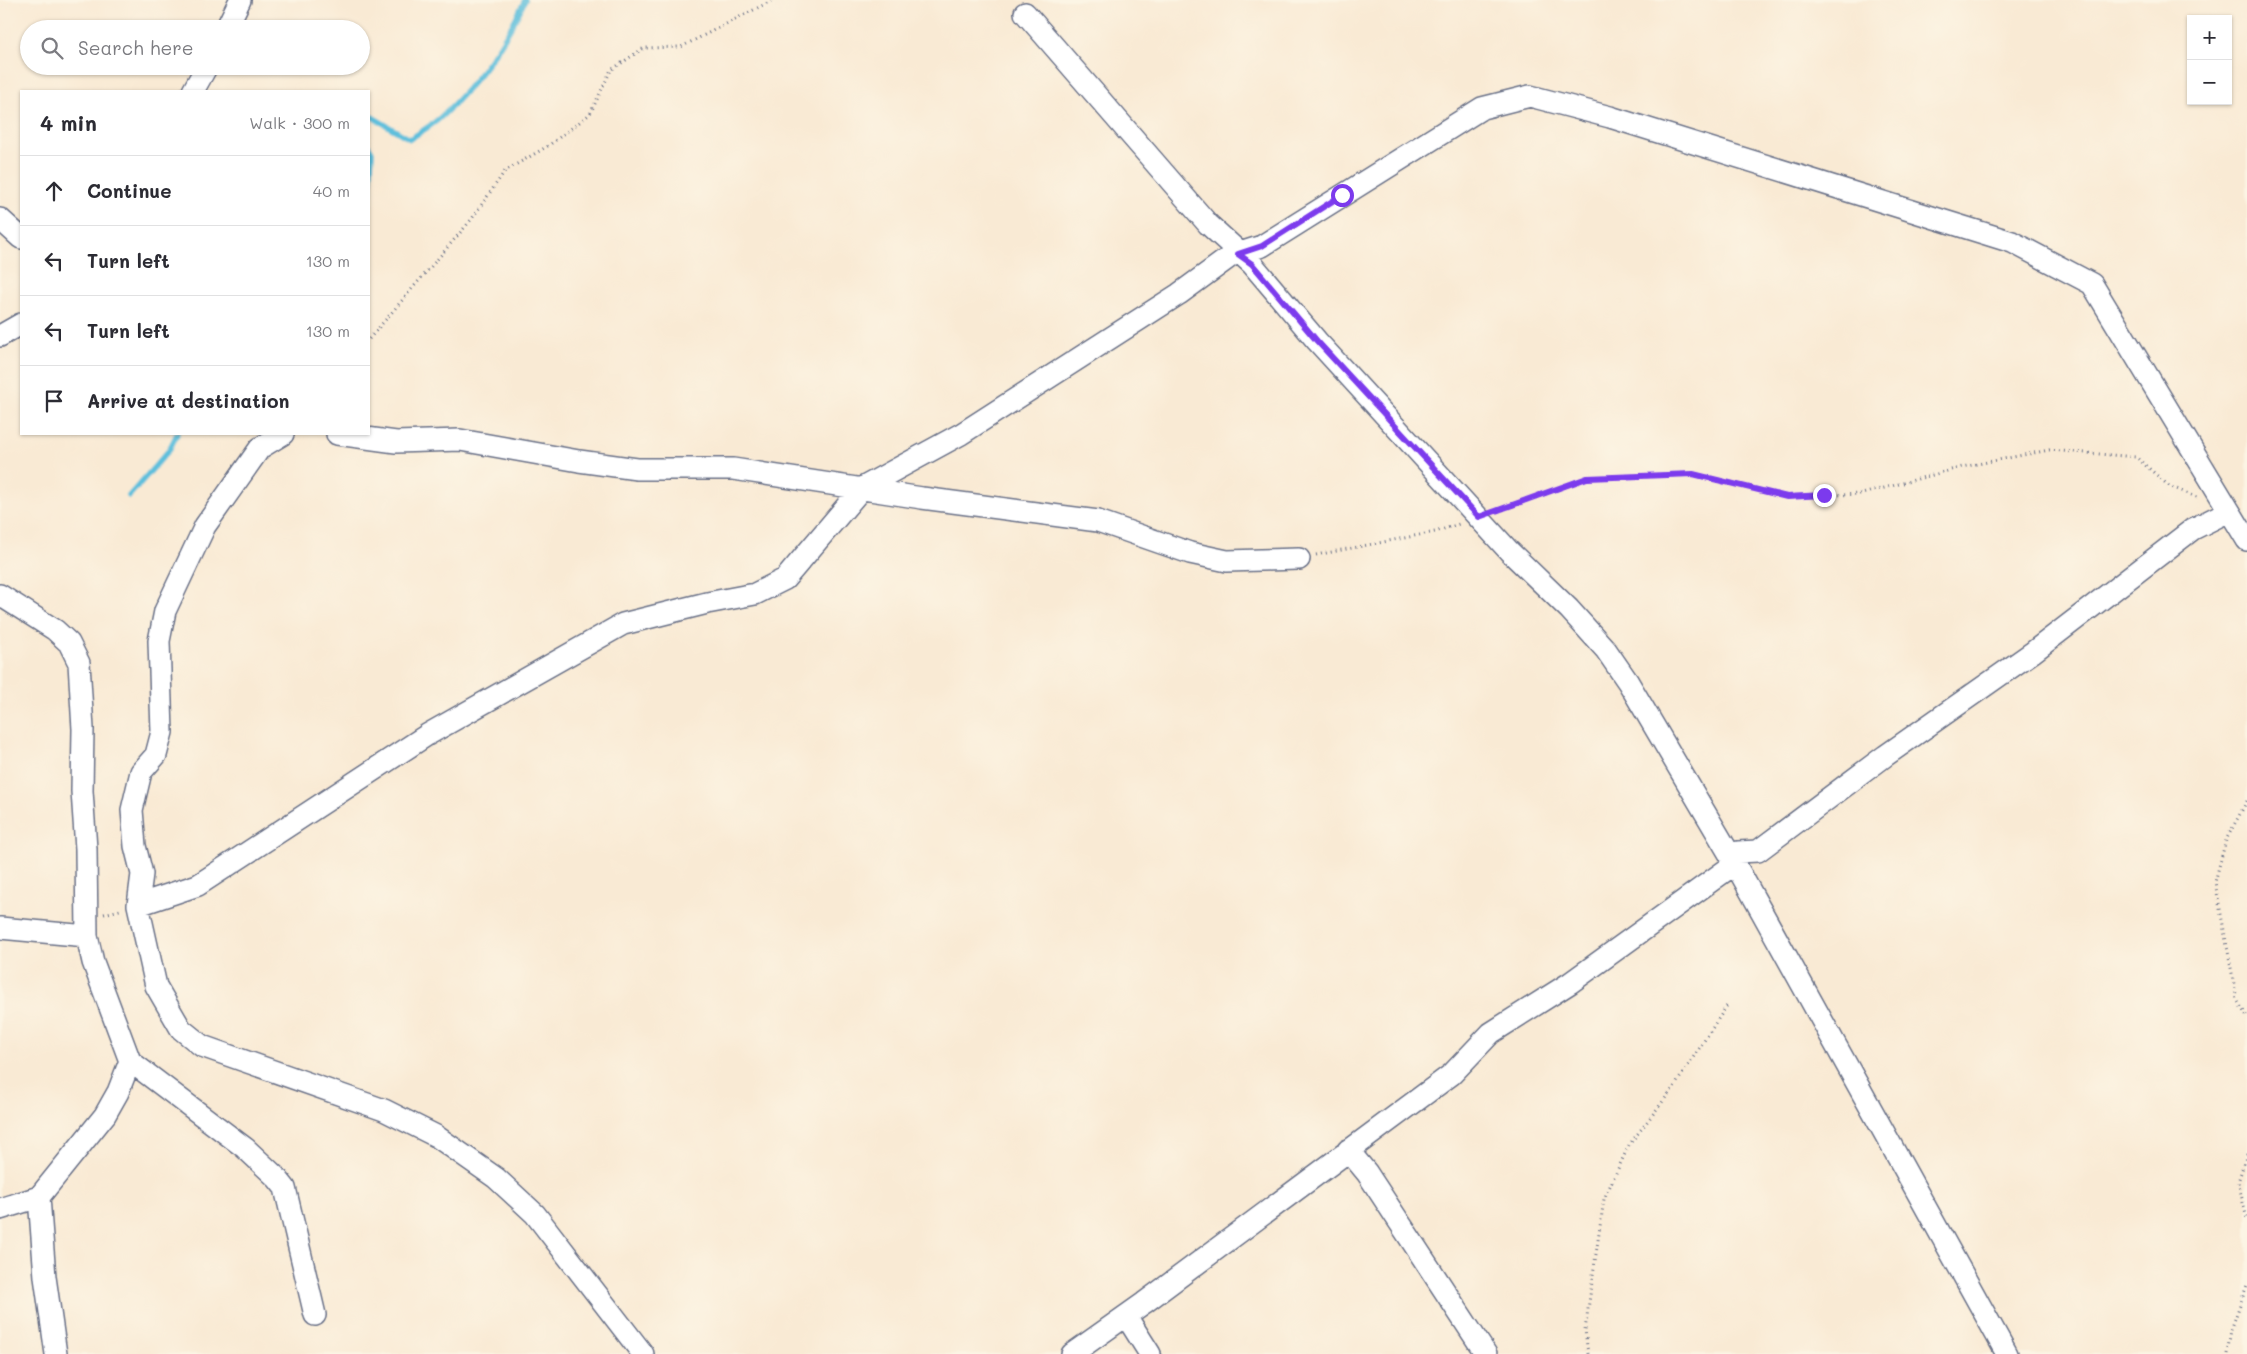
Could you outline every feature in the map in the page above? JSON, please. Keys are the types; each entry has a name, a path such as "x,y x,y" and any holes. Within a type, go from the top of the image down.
{"street":[{"path":"230,20 240,0"},
{"path":"1025,13 1208,224 1238,254 1252,264 1317,341 1479,517 1606,650 1628,682 1733,860 2007,1354"},
{"path":"194,90 202,75"},
{"path":"138,905 198,885 427,734 623,624 707,603 755,594 786,579 862,488 961,434 1179,294 1231,256 1262,246 1482,108 1530,96 1601,114 1854,191 2012,242 2092,284 2247,540"},
{"path":"0,219 20,237"},
{"path":"0,336 20,325"},
{"path":"281,435 260,448 205,526 165,611 160,641 162,732 156,755 142,772 132,810 135,846 142,874 138,905 156,986 181,1029 202,1046 384,1110 436,1136 496,1178 536,1214 643,1354"},
{"path":"344,435 396,442 460,440 579,462 637,469 724,468 1098,521 1116,525 1190,553 1228,561 1299,559"},
{"path":"1072,1354 1452,1074 1491,1033 1570,983 1729,868 1738,852 1758,851 1885,756 2033,652 2193,529 2230,511"},
{"path":"0,595 55,630 69,643 79,663 87,927 93,962 130,1061 245,1148 285,1188 315,1314"},
{"path":"0,928 87,927"},
{"path":"0,1209 39,1197 105,1115 118,1092 130,1061"},
{"path":"1348,1150 1367,1174 1486,1354"},
{"path":"39,1197 45,1277 56,1354"},
{"path":"1126,1316 1150,1354"}],"path":[{"path":"370,338 470,220 505,171 548,146 590,114 611,70 644,48 681,47 773,0"},
{"path":"1299,559 1435,532 1587,478 1693,474 1787,497 1862,494 1962,467 2049,450 2136,457 2169,486 2230,511"},
{"path":"2247,801 2226,840 2215,882 2237,1000 2247,1017"},
{"path":"87,927 138,905"},
{"path":"1588,1354 1585,1330 1604,1199 1629,1145 1674,1087 1728,1004"},
{"path":"2247,1154 2238,1182 2247,1219"},
{"path":"2227,1354 2231,1330 2247,1285"}],"waterway":[{"path":"370,116 410,139 435,122 467,90 489,62 525,0"},
{"path":"370,149 372,152 370,187"},
{"path":"129,496 169,450 176,435"}],"route":[{"path":"1342,195 1262,246 1238,254 1252,264 1317,341 1479,517 1587,478 1693,474 1787,497 1824,495"}]}
